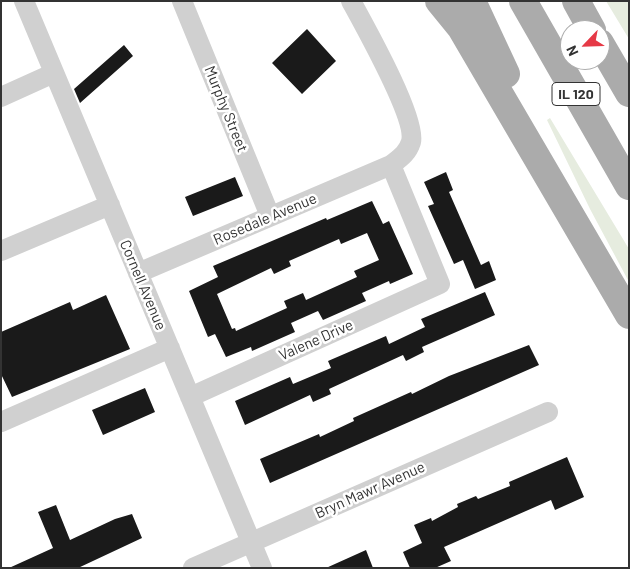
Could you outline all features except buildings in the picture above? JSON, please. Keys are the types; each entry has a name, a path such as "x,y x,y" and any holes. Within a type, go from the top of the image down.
{"main road":[{"path":"439,1 461,28 629,315"},
{"path":"472,1 588,244"},
{"name":"IL 120","path":"523,1 629,186"},
{"path":"576,1 586,20"},
{"name":"IL 120","path":"610,60 629,93"}],"street":[{"name":"Cornell Avenue","path":"24,1 262,568"},
{"name":"Murphy Street","path":"182,1 270,216"},
{"path":"351,1 368,32 410,122 411,141 404,156 391,165"},
{"path":"1,97 54,73"},
{"name":"Rosedale Avenue","path":"138,273 391,165"},
{"name":"Valene Drive","path":"190,396 440,282 391,165"},
{"path":"1,251 110,205"},
{"path":"1,422 170,348"},
{"name":"Bryn Mawr Avenue","path":"193,568 548,412"}],"shaded area":[{"path":"606,1 629,1 629,39"},
{"path":"550,118 629,249 629,282 590,209 547,120"}]}
